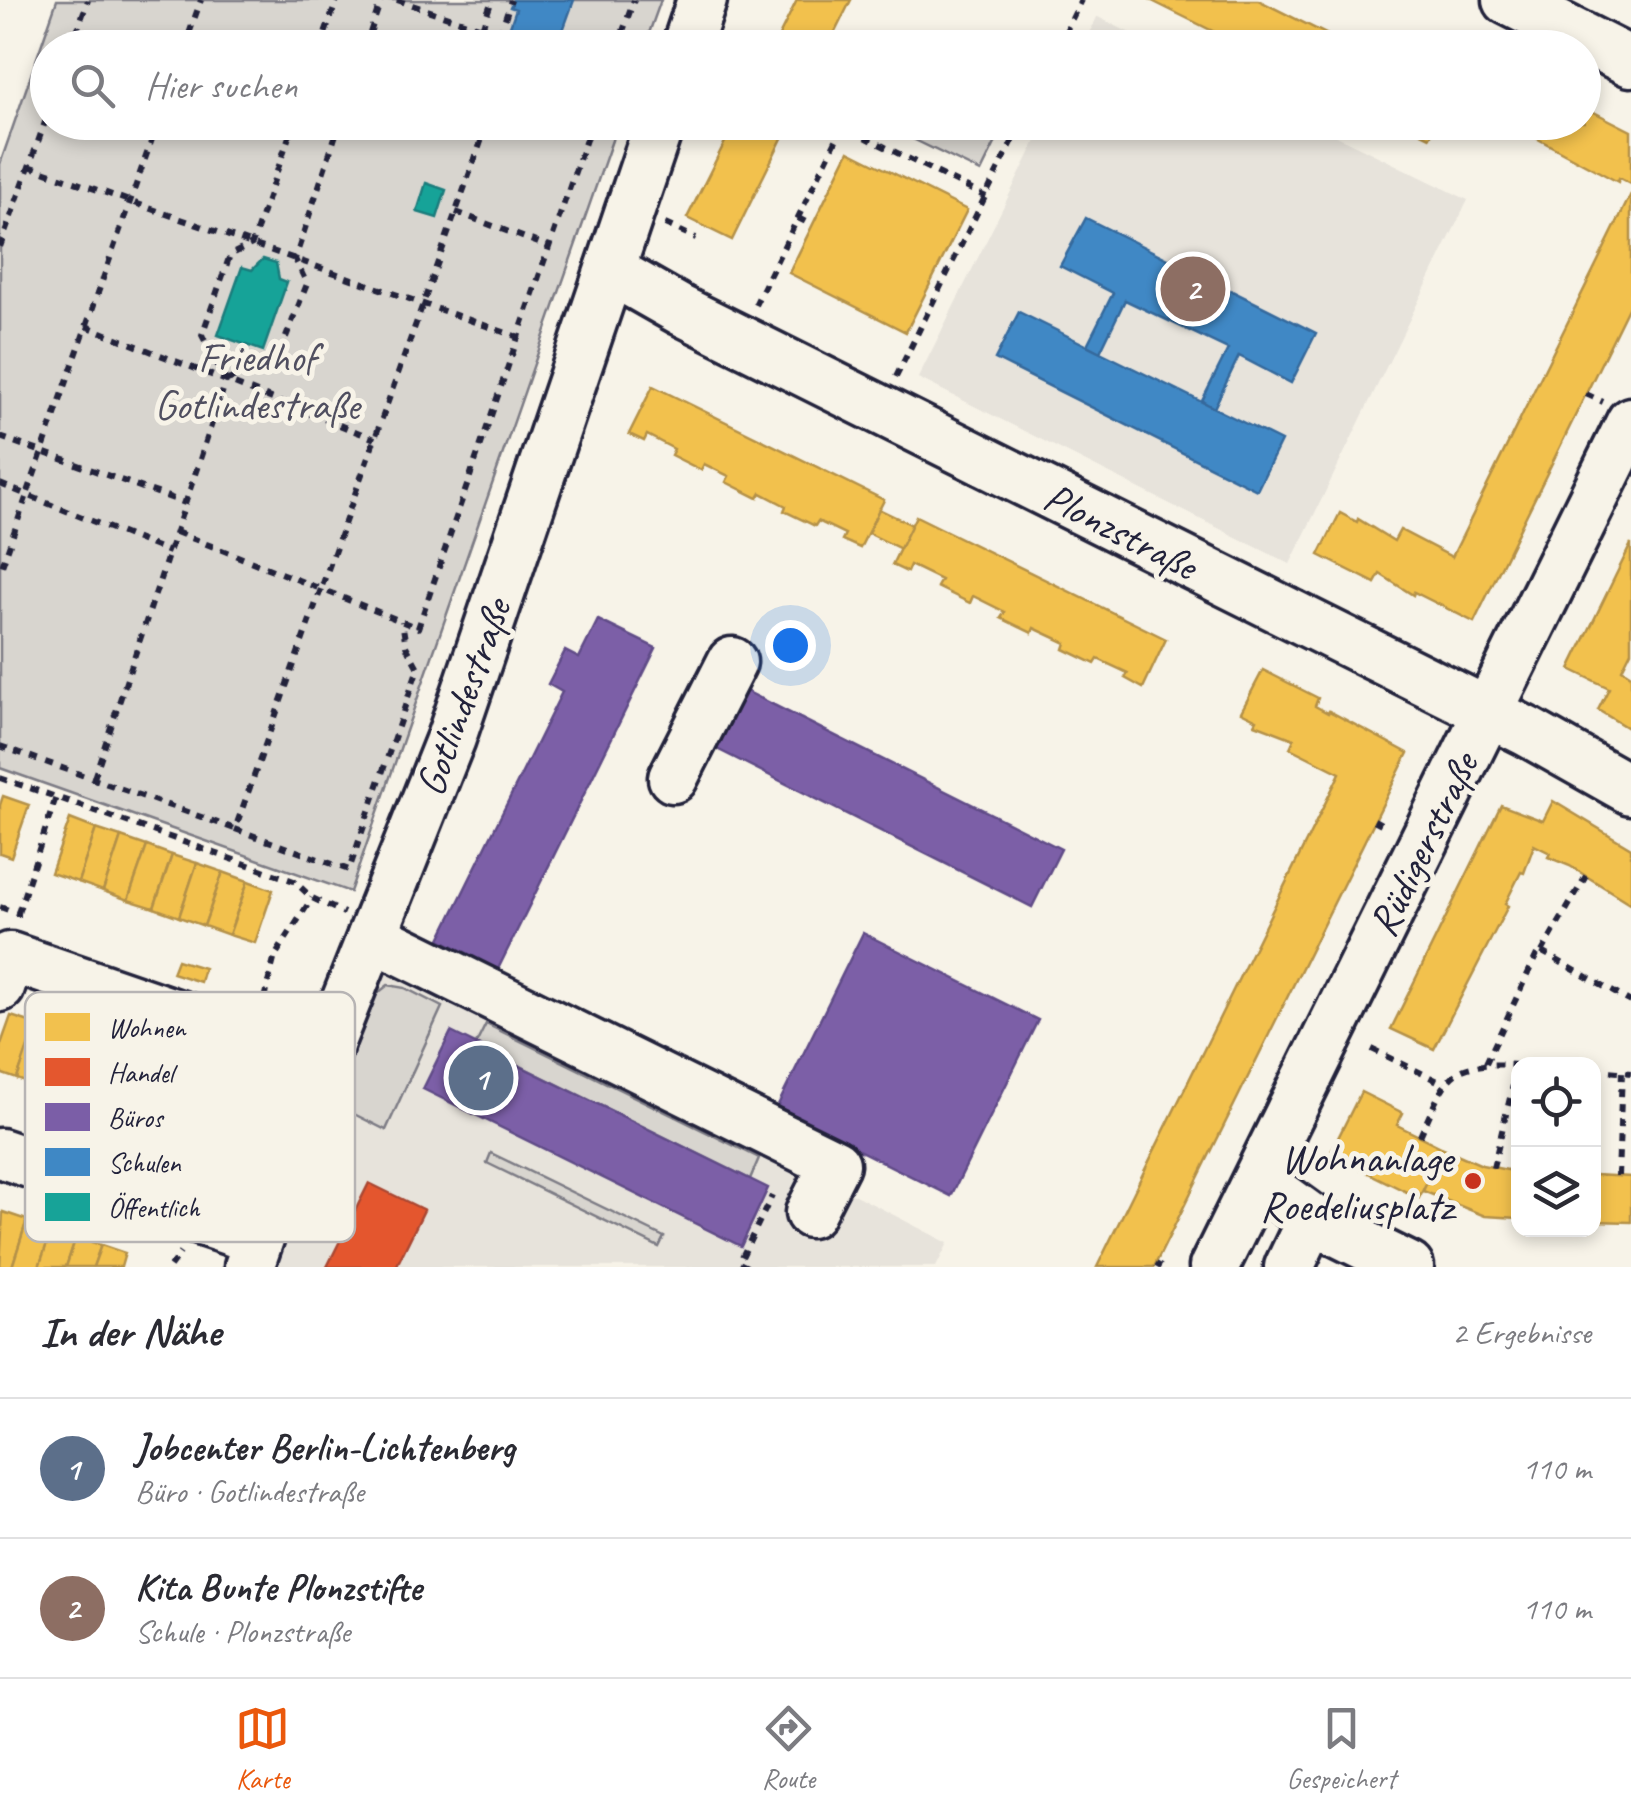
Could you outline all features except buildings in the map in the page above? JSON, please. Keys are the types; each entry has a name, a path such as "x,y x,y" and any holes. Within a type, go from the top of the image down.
{"street":[{"path":"692,30 702,0"},
{"path":"1508,0 1568,30"},
{"path":"1601,47 1631,62"},
{"name":"Gotlindestraße","path":"350,992 451,738 654,140"},
{"name":"Plonzstraße","path":"610,270 738,339 1488,712 1631,790"},
{"name":"Rüdigerstraße","path":"1214,1267 1631,422"},
{"path":"673,778 732,662"},
{"path":"374,932 834,1164 810,1212"},
{"path":"0,987 10,957 112,992"},
{"path":"0,1153 25,1163"},
{"path":"1258,1180 1312,1219 1409,1267"},
{"path":"1289,1267 1312,1219"},
{"path":"224,1242 254,1254"}],"path":[{"path":"77,30 88,0"},
{"path":"190,30 200,0"},
{"path":"326,30 337,0"},
{"path":"371,30 381,0"},
{"path":"397,0 488,30"},
{"path":"482,28 492,0"},
{"path":"501,30 512,0"},
{"path":"623,30 634,0"},
{"path":"1066,30 1080,0"},
{"path":"0,247 38,140"},
{"path":"0,572 152,140"},
{"path":"94,778 226,381 202,335 230,255 252,244 288,140"},
{"path":"226,381 275,366 307,284 295,259 334,140"},
{"path":"235,828 482,140"},
{"path":"176,532 418,628 586,140"},
{"path":"738,339 836,140"},
{"path":"871,140 986,197"},
{"path":"880,409 1013,140"},
{"path":"29,166 518,337"},
{"path":"456,212 549,248"},
{"path":"798,218 812,225"},
{"path":"86,326 375,439"},
{"path":"0,437 186,503"},
{"path":"0,484 170,552"},
{"path":"0,746 349,870 418,668 406,646 402,622"},
{"path":"0,778 294,881 312,898 374,932"},
{"path":"18,913 56,798"},
{"path":"1374,820 1385,826"},
{"path":"1542,952 1586,876"},
{"path":"1486,1064 1539,950 1631,1002"},
{"path":"1372,1049 1444,1084"},
{"path":"1420,1136 1444,1084 1454,1072 1486,1064 1511,1066"},
{"path":"1601,1070 1626,1072 1618,1176"},
{"path":"1492,1168 1511,1093"}],"shaded area":[{"path":"1098,17 1124,30 1091,30"},
{"path":"1037,140 1345,140 1468,200 1290,564 918,378"},
{"path":"390,969 524,1024 948,1243 936,1267 266,1267 275,1242 355,1242 355,1029 376,973"}],"green space":[{"name":"Friedhof Gotlindestraße","path":"57,0 661,0 650,30 47,30"},
{"name":"Friedhof Gotlindestraße","path":"30,78 30,140 612,140 350,892 0,768 0,164"},
{"path":"915,140 997,140 981,172"},
{"path":"388,985 405,988 442,1007 386,1130 355,1114 355,1044 373,997"},
{"path":"486,1024 759,1158 750,1179 476,1044"},
{"path":"491,1153 664,1237 659,1247 487,1163"}],"place":[{"name":"Kita Bunte Plonzstifte","path":"1193,289"},
{"name":"Jobcenter Berlin-Lichtenberg","path":"481,1078"},
{"name":"Wohnanlage Roedeliusplatz","path":"1473,1181"}]}
